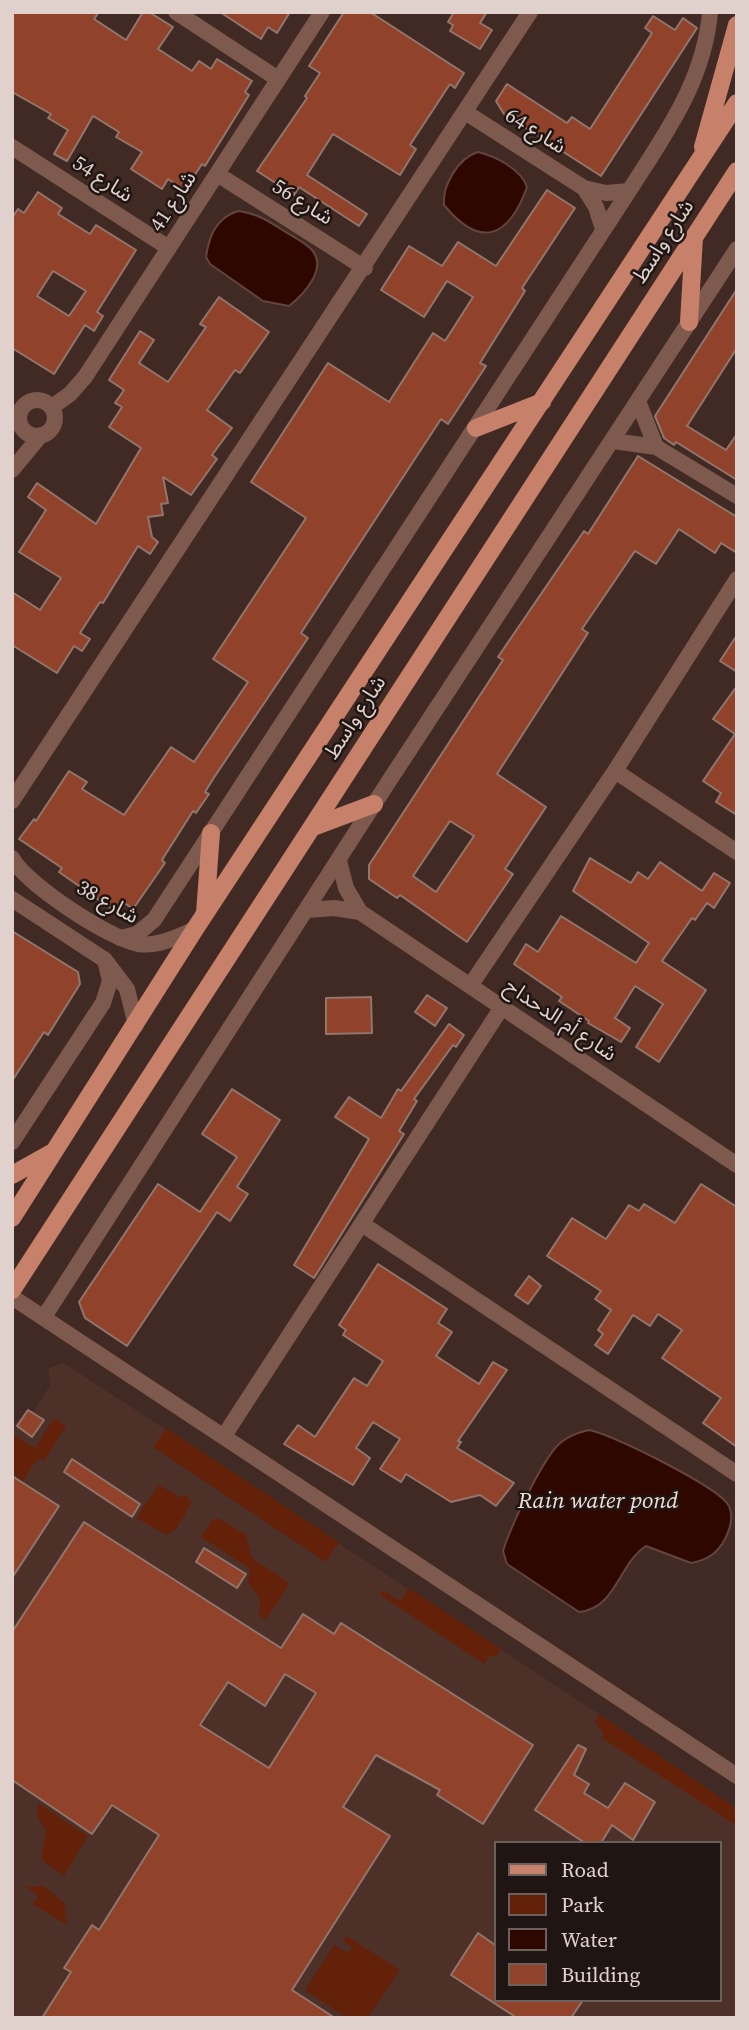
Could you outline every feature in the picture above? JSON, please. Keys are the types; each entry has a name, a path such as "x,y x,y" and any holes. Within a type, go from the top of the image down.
{"main road":[{"path":"699,165 737,25"},
{"name":"شارع واسط","path":"12,1218 200,922 699,165 737,103"},
{"name":"شارع واسط","path":"12,1290 737,171"},
{"path":"689,322 695,236"},
{"path":"476,428 542,402"},
{"path":"313,827 373,804"},
{"path":"200,922 211,833"},
{"path":"12,1175 55,1151"}],"street":[{"path":"176,12 278,79"},
{"name":"شارع 41","path":"52,407 70,394 85,377 322,12"},
{"path":"12,810 15,797 365,268 530,12"},
{"path":"120,938 138,934 149,926 476,428 687,100 701,61 710,12"},
{"name":"شارع 64","path":"465,113 583,188 606,193 629,191"},
{"name":"شارع 54","path":"12,147 169,248"},
{"name":"شارع 56","path":"217,174 365,268"},
{"name":"شارع 64","path":"583,188 596,207 603,229"},
{"path":"44,1317 145,1157 339,861 373,804 737,249"},
{"path":"19,400 39,400 52,407 55,421 50,430 41,435 14,467 22,427 19,400"},
{"path":"638,401 656,447"},
{"path":"22,427 31,434 41,435"},
{"path":"613,441 656,447 737,496"},
{"path":"470,986 615,771 737,579"},
{"path":"615,771 737,852"},
{"name":"شارع 38","path":"12,858 35,886 120,938 155,944 200,922"},
{"name":"شارع أم الدحداح","path":"339,861 346,888 360,912"},
{"path":"12,899 105,960 119,974 127,989 135,1025"},
{"name":"شارع أم الدحداح","path":"307,910 334,908 360,912 737,1165"},
{"path":"12,1142 103,1003 110,981 105,960"},
{"path":"224,1436 502,1007"},
{"path":"362,1224 737,1474"},
{"path":"12,1297 737,1776"}],"shaded area":[{"path":"64,1363 599,1714 737,1809 737,2018 12,2018 12,1428 28,1409 33,1412 51,1384 48,1370"}],"green space":[{"path":"54,1418 66,1426 44,1461 38,1458 23,1481 12,1474 12,1434 35,1448"},
{"path":"166,1428 339,1542 326,1562 153,1447"},
{"path":"159,1485 181,1498 185,1494 192,1503 176,1529 167,1535 136,1518"},
{"path":"219,1518 246,1535 252,1558 290,1583 266,1620 259,1616 260,1600 248,1582 250,1569 201,1537 212,1520"},
{"path":"409,1588 501,1649 495,1657 491,1655 484,1664 380,1595 383,1590 400,1601"},
{"path":"599,1714 737,1809 737,1826 602,1738 604,1734 595,1722"},
{"path":"38,1803 88,1836 64,1876 41,1859 46,1831 37,1816"},
{"path":"43,1886 64,1902 67,1925 32,1904 38,1896 26,1887"},
{"path":"347,1936 400,1970 368,2018 347,2018 305,1990 334,1945 348,1953 352,1947 343,1941"}],"water":[{"path":"478,152 507,164 519,174 527,187 512,217 503,227 493,232 470,228 444,205 449,181 458,166"},
{"path":"238,211 273,224 306,244 316,257 317,265 312,281 289,306 263,301 210,264 206,257 209,242 219,223"},
{"name":"Rain water pond","path":"589,1430 639,1450 703,1485 727,1503 731,1517 725,1539 711,1556 691,1563 646,1546 629,1563 602,1603 579,1612 507,1564 503,1551 527,1495 552,1452 566,1439"}],"building":[{"path":"12,12 99,12 94,19 126,40 143,12 149,12 173,27 158,49 192,71 199,61 211,69 217,59 252,81 245,92 249,95 205,166 202,164 185,190 168,179 162,189 131,169 142,152 116,137 119,132 93,116 67,161 54,154 68,130 48,118 51,114 12,92"},
{"path":"220,12 290,12 277,33 268,27 261,39"},
{"path":"344,12 370,12 464,73 455,88 450,84 410,145 416,149 400,175 333,134 307,175 367,214 359,226 299,187 294,195 257,171 307,98 305,96 320,73 309,66"},
{"path":"454,12 487,12 480,23 492,30 480,49 450,31 453,25 448,22"},
{"path":"653,16 675,30 683,18 697,28 601,176 504,114 496,101 507,84 567,123 572,117 590,129 652,33 645,28"},
{"path":"547,190 575,208 522,288 525,291 480,363 486,366 448,424 441,419 301,633 308,638 215,776 205,792 209,794 196,813 193,811 162,860 165,863 133,909 123,902 116,912 59,872 62,868 19,839 34,819 36,821 69,771 87,782 82,789 124,815 171,747 194,762 248,682 213,659 306,518 251,482 328,363 389,402 433,333 445,341 473,297 447,281 424,317 381,290 409,246 442,266 458,242 496,266"},
{"path":"38,192 62,208 58,214 90,234 96,225 136,250 97,312 103,316 94,331 85,325 54,374 12,348 12,218 18,209 24,213","holes":["53,271 86,291 69,316 37,296"]},
{"path":"737,289 737,348 687,426 726,450 737,434 737,480 676,442 674,445 664,438 655,416"},
{"path":"219,297 269,332 240,373 235,370 207,410 232,428 212,455 217,459 191,495 163,477 168,503 161,504 163,515 148,517 152,537 158,542 150,554 138,546 103,603 100,602 80,633 90,639 82,651 74,646 57,673 12,645 12,592 40,610 61,578 19,552 46,510 28,497 37,483 96,524 141,448 109,427 122,407 115,403 124,390 109,380 140,331 154,340 139,363 168,382 206,327 200,324"},
{"path":"638,456 737,517 737,553 721,543 715,553 679,529 656,564 635,551 582,629 588,633 497,774 546,807 505,869 513,874 467,942 400,895 397,898 369,879 369,865 503,660 498,657 584,531 588,534","holes":["450,821 474,836 436,892 413,876"]},
{"path":"737,635 737,672 720,661"},
{"path":"737,686 737,815 716,802 721,793 703,781 735,734 713,719"},
{"path":"590,858 631,883 638,872 648,879 660,862 702,891 714,873 730,883 714,908 707,903 695,920 692,918 662,961 706,990 659,1062 636,1047 663,1004 635,986 615,1018 630,1028 621,1042 588,1023 589,1021 559,1001 562,997 514,964 526,944 538,952 561,916 636,963 649,943 573,891"},
{"path":"12,931 78,972 80,984 48,1035 44,1032 12,1081"},
{"path":"427,995 447,1008 435,1026 415,1012"},
{"path":"371,997 372,1033 326,1034 326,998"},
{"path":"449,1024 464,1035 456,1047 453,1045 414,1099 417,1101 399,1131 404,1134 314,1278 294,1265 369,1139 335,1117 349,1097 381,1118 398,1089 401,1091"},
{"path":"232,1089 280,1120 237,1187 248,1194 230,1221 217,1212 127,1346 85,1318 79,1302 158,1184 200,1212 237,1157 202,1134"},
{"path":"701,1184 737,1207 737,1447 703,1423 721,1398 662,1358 682,1330 658,1314 650,1326 633,1315 608,1354 595,1345 603,1334 598,1330 611,1310 595,1299 601,1291 547,1256 572,1218 606,1239 629,1205 639,1211 644,1204 675,1223"},
{"path":"378,1264 447,1309 438,1323 452,1332 436,1356 479,1384 493,1362 507,1370 458,1441 461,1442 457,1448 514,1483 496,1506 480,1495 451,1502 406,1474 401,1482 380,1469 400,1439 373,1422 356,1448 370,1458 353,1485 284,1444 298,1425 315,1437 354,1378 367,1386 383,1361 343,1335 346,1330 339,1325"},
{"path":"529,1276 541,1286 528,1304 515,1295"},
{"path":"28,1410 44,1420 32,1437 17,1426"},
{"path":"72,1459 140,1504 132,1517 64,1472"},
{"path":"12,1476 59,1506 12,1578"},
{"path":"84,1522 281,1648 303,1614 334,1634 341,1623 533,1745 483,1824 437,1795 440,1790 376,1755 343,1807 390,1836 292,1990 335,2018 42,2018 71,1972 64,1968 92,1925 99,1930 159,1835 112,1805 92,1834 12,1780 12,1632","holes":["285,1674 316,1693 269,1768 200,1725 228,1682 265,1706"]},
{"path":"204,1548 246,1574 237,1588 196,1562"},
{"path":"578,1745 586,1749 574,1775 589,1784 584,1793 608,1808 625,1783 655,1802 633,1840 612,1825 602,1841 582,1841 535,1810"},
{"path":"478,1933 494,1944 494,2002 582,2002 571,2018 517,2018 451,1975"}]}
